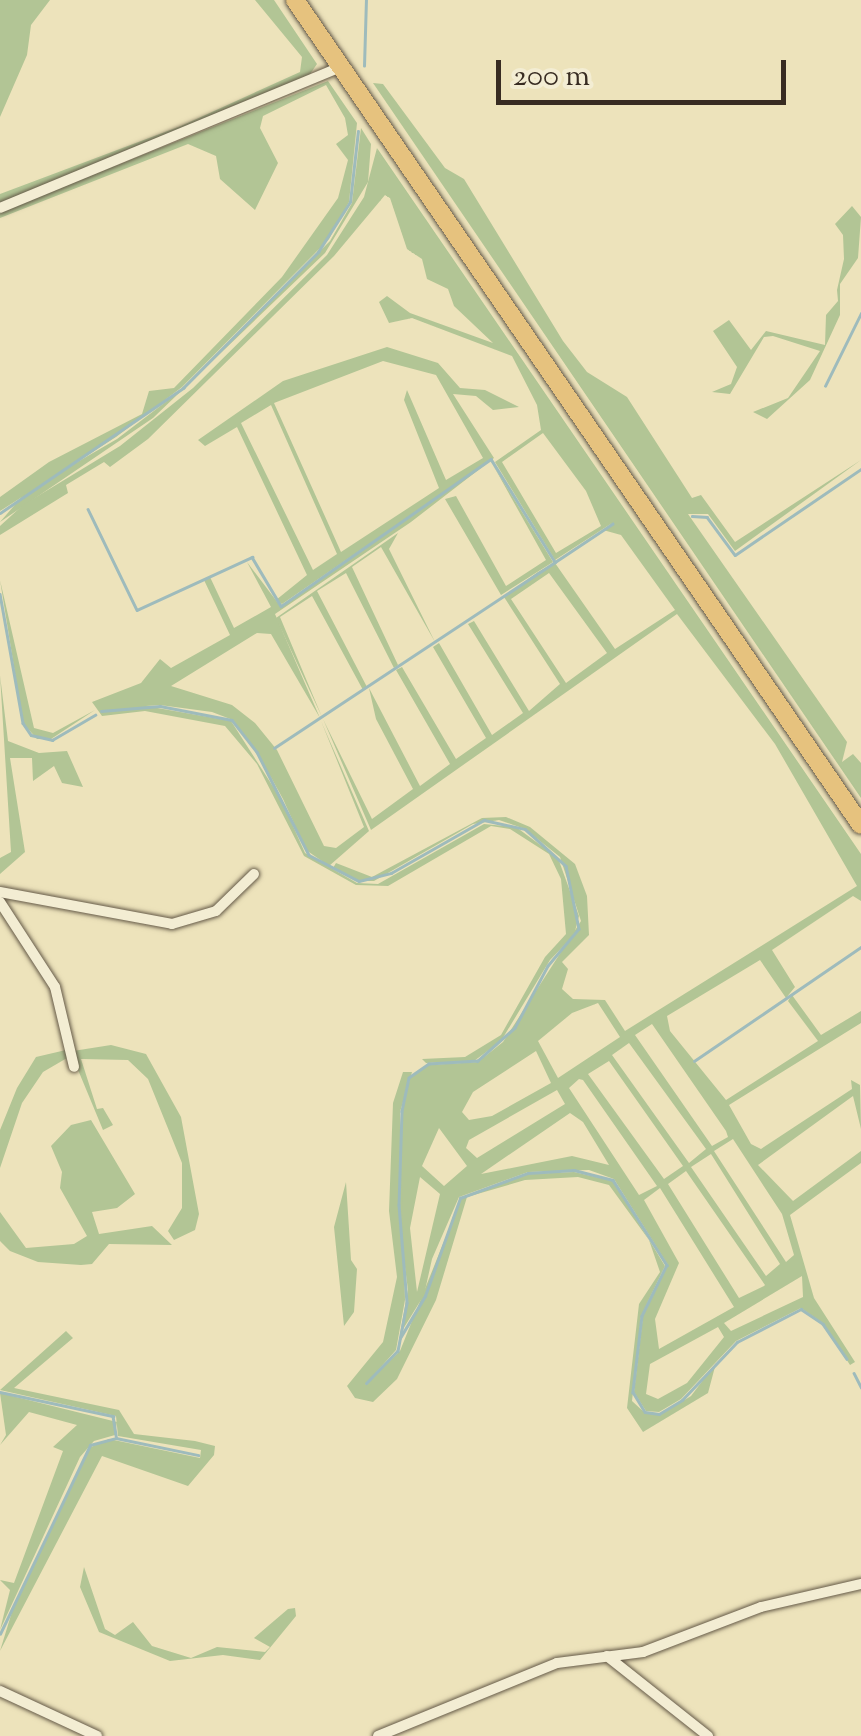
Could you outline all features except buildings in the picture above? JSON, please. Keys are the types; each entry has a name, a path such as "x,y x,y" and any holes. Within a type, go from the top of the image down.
{"highway":[{"path":"294,0 861,825"}],"street":[{"path":"0,208 340,67"},
{"path":"0,892 172,924 216,911 254,874"},
{"path":"0,902 55,986 74,1067"},
{"path":"378,1736 558,1664 642,1652 761,1607 861,1584"},
{"path":"607,1656 708,1736"},
{"path":"0,1692 98,1736"}],"green space":[{"path":"0,0 50,0 31,25 27,55 0,117"},
{"path":"255,0 274,0 317,64 308,77 0,204 0,194 181,126 300,72 302,57"},
{"path":"328,81 357,123 349,202 329,239 182,387 116,437 0,511 0,497 49,462 142,414 149,391 174,388 282,277 338,198 348,160 336,144 348,135 345,118 326,85 263,116 260,128 278,163 255,210 220,179 216,156 188,144 0,218 0,212"},
{"path":"373,83 383,84 445,168 464,179 563,341 587,372 627,397 692,498 701,495 735,542 861,460 735,551 708,514 688,514 847,742 842,762 853,754 861,763 861,798"},
{"path":"361,128 371,144 368,182 325,253 153,418 0,522 26,492 117,439 184,388 330,241 352,203"},
{"path":"377,148 861,854 861,901 853,896 772,950 795,987 786,998 760,960 667,1016 670,1031 726,1100 818,1041 788,1001 792,995 821,1035 861,1011 861,1023 729,1105 751,1144 761,1149 852,1089 851,1080 860,1085 861,1129 853,1096 758,1165 793,1201 861,1151 861,1163 790,1215 814,1298 855,1362 850,1365 823,1323 801,1308 736,1341 681,1399 659,1412 646,1411 634,1392 643,1316 668,1265 614,1179 589,1170 528,1172 459,1197 432,1259 424,1295 400,1334 408,1290 400,1229 402,1111 410,1078 429,1065 478,1062 503,1042 581,921 560,857 525,829 499,820 473,824 374,881 359,881 333,868 336,863 372,877 482,818 506,817 530,827 575,864 587,896 589,935 562,962 568,969 562,989 573,999 605,1000 625,1031 857,886 775,744 677,614 371,830 323,719 372,819 413,789 376,719 369,688 420,786 450,764 396,670 402,667 456,759 486,738 433,647 439,643 492,735 523,713 468,624 474,621 529,711 560,684 504,597 538,572 555,563 615,649 675,610 621,535 603,530 612,523 555,560 495,462 541,430 537,405 512,356 412,318 389,323 379,302 387,296 410,313 493,343 454,306 448,289 427,279 422,259 407,249 390,198 385,195 334,256 148,439 110,467 104,462 66,485 68,493 0,535 0,526 23,505 120,446 193,388 327,255 364,197","holes":["543,433 586,491 601,526 556,553 502,462","549,573 607,653 566,683 511,599","598,1003 620,1037 558,1078 538,1041 572,1013","652,1024 728,1137 712,1146 635,1035","629,1043 706,1149 689,1163 612,1055","536,1051 551,1083 492,1116 469,1120 462,1112 473,1092","609,1061 683,1166 664,1179 588,1074","579,1079 657,1186 639,1195 569,1088","557,1090 565,1104 477,1158 466,1148 469,1140","570,1113 583,1122 609,1165 572,1156 481,1174","439,1128 467,1166 444,1186 422,1166","733,1139 782,1214 794,1255 786,1262 714,1151","711,1154 780,1264 766,1276 691,1167","686,1171 765,1285 739,1298 668,1184","420,1177 440,1194 417,1292 410,1228","660,1188 734,1307 659,1349 655,1319 679,1263 644,1200","802,1276 803,1297 731,1331 724,1323","718,1327 724,1337 687,1383 658,1399 646,1394 650,1364"]},
{"path":"852,206 861,217 858,258 840,284 840,315 810,380 767,419 753,412 788,398 820,351 773,336 764,337 730,394 712,392 731,384 737,367 713,331 729,320 751,350 766,331 825,345 826,315 838,301 837,290 844,259 843,235 835,224"},
{"path":"387,347 438,363 460,388 485,390 519,407 493,410 476,396 453,394 494,458 282,604 276,600 307,575 237,427 205,446 198,440 283,381","holes":["383,361 436,375 483,458 446,480 407,390 404,400 439,488 341,552 274,403","271,405 337,554 313,570 241,423"]},
{"path":"490,461 411,522 275,614 320,718 271,634 257,633 171,686 232,705 255,723 277,750 324,846 336,848 364,827 321,721 369,831 329,866 306,850 283,799 257,752 233,720 212,712 146,706 231,721 281,799 305,853 357,883 378,884 484,824 516,827 558,858 579,916 574,935 550,960 501,1041 474,1061 426,1063 422,1059 465,1057 501,1035 545,957 566,934 561,879 549,854 510,829 491,826 388,886 356,885 304,856 257,764 225,726 145,711 102,716 92,702 141,683 160,659 171,668 230,635 204,580 210,577 234,628 271,607 247,562 281,607"},
{"path":"493,465 553,562 501,595 445,499 456,496 506,586 546,560"},
{"path":"398,533 389,549 435,642 381,547 352,567 398,665 394,668 346,573 317,591 367,687 363,690 312,596 280,617 322,717 276,618"},
{"path":"0,580 34,728 53,733 95,710 51,739 37,739 23,723"},
{"path":"0,675 8,741 39,753 67,751 83,787 62,783 54,766 33,781 32,758 10,758 25,852 0,874 0,858 11,852"},
{"path":"111,1045 146,1054 181,1117 199,1214 195,1230 174,1240 168,1231 182,1208 182,1163 148,1079 128,1060 81,1059 97,1109 103,1108 113,1125 103,1130 76,1065 73,1051"},
{"path":"66,1050 67,1058 43,1072 22,1103 0,1168 0,1130 17,1088 36,1057"},
{"path":"403,1072 412,1072 400,1112 405,1300 396,1350 365,1385 400,1351 461,1199 528,1174 574,1172 613,1181 665,1266 641,1316 632,1401 645,1413 660,1415 691,1396 716,1363 708,1393 643,1432 627,1408 639,1304 660,1272 649,1240 609,1185 578,1177 525,1180 467,1197 436,1300 397,1379 373,1402 355,1398 347,1386 383,1342 397,1277 389,1211 393,1103"},
{"path":"91,1120 135,1194 117,1208 92,1212 99,1234 152,1226 172,1245 109,1244 92,1264 81,1265 38,1262 10,1251 0,1241 0,1212 26,1248 74,1244 87,1236 60,1188 62,1172 51,1146 71,1125"},
{"path":"346,1182 351,1260 357,1269 354,1312 344,1326 334,1227"},
{"path":"66,1331 73,1338 14,1388 119,1410 134,1434 215,1446 214,1455 188,1486 102,1456 0,1651 15,1602 89,1448 109,1439 200,1458 201,1450 118,1436 116,1416 0,1390"},
{"path":"0,1393 117,1422 115,1435 94,1441 80,1457 0,1630 10,1590 0,1580 14,1583 63,1451 53,1447 77,1425 29,1412 0,1445 6,1435"},
{"path":"84,1567 105,1629 115,1635 133,1622 152,1646 191,1658 217,1647 265,1652 270,1647 254,1638 288,1609 295,1608 296,1616 260,1660 223,1655 170,1661 99,1632 80,1587"}],"waterway":[{"path":"364,66 366,0"},
{"path":"0,513 183,388 318,252 350,202 358,131"},
{"path":"825,386 861,313"},
{"path":"88,509 137,610 252,557 281,606 491,459 555,562 612,524"},
{"path":"692,516 707,517 735,555 861,469"},
{"path":"274,748 555,562"},
{"path":"0,594 23,723 31,735 52,740 95,715"},
{"path":"101,711 160,706 232,720 257,752 309,855 359,881 391,873 484,820 525,829 566,866 579,929 548,966 515,1028 478,1061 429,1064 409,1078 402,1111 399,1205 407,1303 398,1351 367,1383"},
{"path":"694,1061 861,947"},
{"path":"400,1338 425,1296 460,1198 528,1173 574,1170 613,1180 667,1265 642,1316 633,1392 645,1412 659,1414 682,1400 737,1342 801,1309 823,1324 847,1359"},
{"path":"854,1373 861,1387"},
{"path":"0,1392 113,1416 116,1436"},
{"path":"0,1634 90,1445 116,1438 198,1455"}]}
